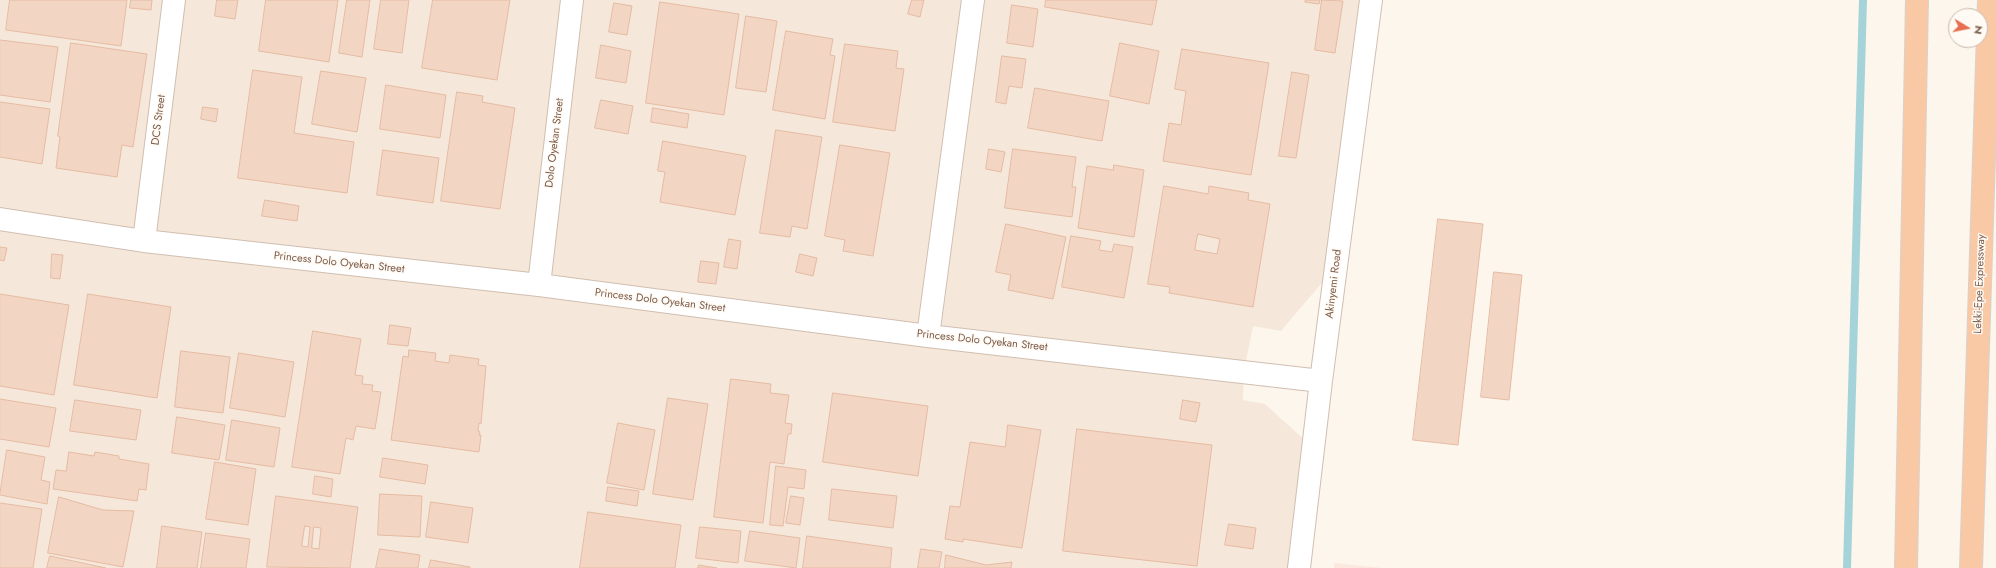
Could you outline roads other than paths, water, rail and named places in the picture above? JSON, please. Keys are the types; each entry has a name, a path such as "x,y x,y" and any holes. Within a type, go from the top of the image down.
{"highway":[{"path":"1906,568 1917,0"},
{"name":"Lekki-Epe Expressway","path":"1971,568 1989,0"}],"street":[{"name":"DCS Street","path":"144,240 174,0"},
{"name":"Dolo Oyekan Street","path":"539,285 572,0"},
{"path":"928,336 973,0"},
{"name":"Akinyemi Road","path":"1300,568 1321,381 1371,0"},
{"name":"Princess Dolo Oyekan Street","path":"0,219 144,240 539,285 928,336 1321,381"}],"waterway":[{"path":"1847,568 1863,0"}]}
